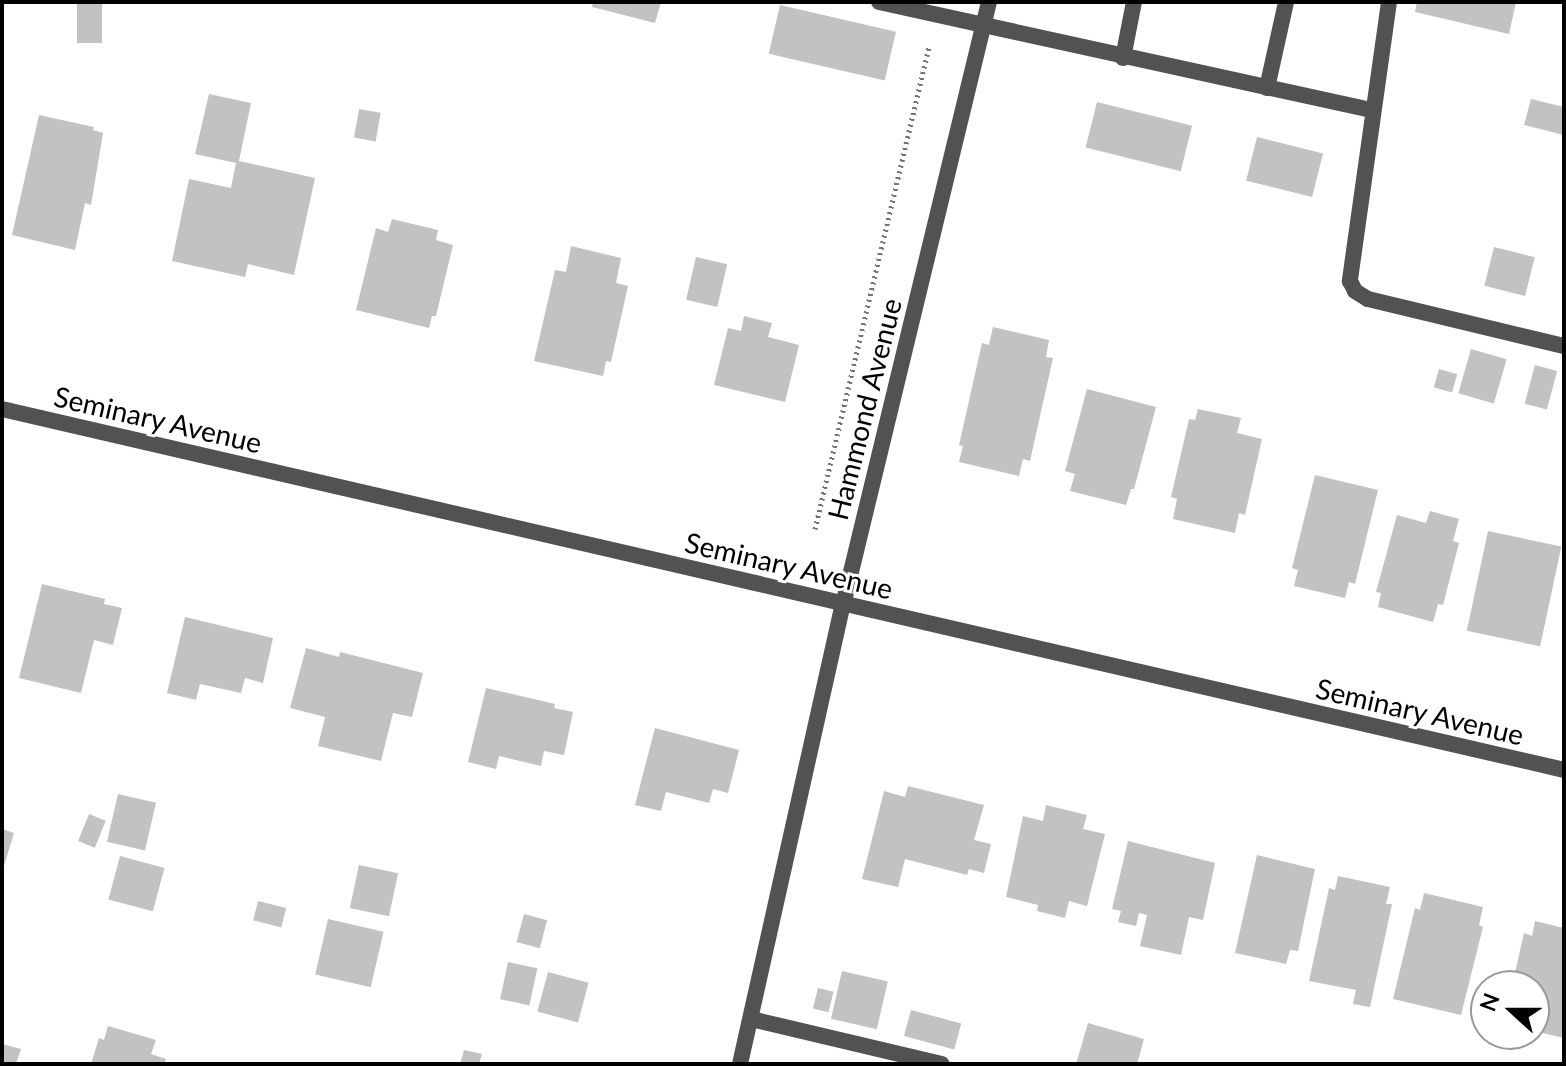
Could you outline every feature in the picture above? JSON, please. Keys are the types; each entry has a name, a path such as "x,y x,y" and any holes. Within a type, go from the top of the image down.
{"street":[{"path":"879,2 983,28 1371,110"},
{"name":"Hammond Avenue","path":"740,1064 843,605 989,2"},
{"path":"1123,58 1134,2"},
{"path":"1267,88 1286,2"},
{"path":"1389,2 1371,110 1350,281 1355,291 1368,299 1564,346"},
{"name":"Seminary Avenue","path":"2,409 1564,770"},
{"path":"751,1019 942,1064"}],"path":[{"path":"815,529 932,32"}],"building":[{"path":"77,2 102,2 102,43 77,43"},
{"path":"593,2 661,2 655,23 592,7"},
{"path":"1417,2 1516,2 1509,34 1415,12"},
{"path":"780,5 896,32 885,80 769,54"},
{"path":"209,94 251,103 239,161 315,178 294,275 248,264 245,277 172,261 189,179 231,188 236,163 195,154"},
{"path":"1531,99 1564,107 1564,135 1524,125"},
{"path":"1097,102 1192,126 1181,171 1086,148"},
{"path":"359,109 381,113 376,141 354,138"},
{"path":"39,115 94,127 93,130 103,133 91,205 85,203 75,250 12,235"},
{"path":"1257,137 1323,153 1312,197 1246,181"},
{"path":"392,219 438,230 436,240 453,245 436,316 432,316 429,328 356,310 376,228 388,232"},
{"path":"571,246 621,258 616,283 628,286 611,362 606,361 603,376 534,361 555,270 566,272"},
{"path":"1494,247 1535,257 1525,296 1484,286"},
{"path":"696,257 727,264 717,307 686,300"},
{"path":"744,316 772,323 768,337 799,345 785,402 714,385 728,328 741,331"},
{"path":"993,327 1049,340 1046,357 1053,358 1030,461 1023,459 1019,476 959,462 963,446 959,445 982,343 989,345"},
{"path":"1471,349 1507,359 1494,403 1458,393"},
{"path":"1535,365 1557,371 1547,410 1525,404"},
{"path":"1439,369 1457,374 1452,393 1434,387"},
{"path":"1087,389 1156,407 1134,489 1131,489 1126,505 1070,491 1075,474 1065,471"},
{"path":"1198,409 1241,418 1237,433 1262,439 1245,515 1239,513 1235,533 1173,519 1177,499 1171,497 1189,419 1195,420"},
{"path":"1315,475 1378,490 1355,584 1349,582 1345,598 1294,586 1298,570 1292,568"},
{"path":"1430,511 1459,519 1453,541 1459,543 1443,605 1438,604 1433,622 1378,607 1381,593 1376,592 1397,515 1426,523"},
{"path":"1488,531 1561,547 1540,646 1467,631"},
{"path":"42,584 105,599 104,604 122,608 113,645 94,640 81,693 19,678"},
{"path":"185,617 273,638 263,683 245,678 241,693 200,684 196,700 167,693"},
{"path":"306,648 339,657 340,652 423,673 412,717 393,713 381,761 318,746 325,717 290,708"},
{"path":"486,688 555,704 554,708 573,712 564,755 544,751 541,766 499,756 496,769 468,762"},
{"path":"655,728 739,750 728,793 713,789 709,803 666,792 661,811 635,805"},
{"path":"908,786 984,805 974,840 991,844 984,873 969,869 967,875 905,859 898,887 862,879 884,791 905,797"},
{"path":"118,794 156,803 145,851 107,842"},
{"path":"1046,805 1087,815 1083,829 1105,834 1087,906 1069,901 1065,918 1037,911 1038,905 1006,897 1023,816 1043,821"},
{"path":"89,814 106,821 95,848 78,841"},
{"path":"2,829 14,833 3,869 2,869"},
{"path":"1128,841 1215,863 1203,920 1189,917 1181,955 1140,946 1147,915 1139,913 1136,926 1118,922 1121,911 1112,909"},
{"path":"1257,855 1315,869 1298,951 1290,950 1286,964 1235,953"},
{"path":"120,856 164,868 153,911 108,899"},
{"path":"359,865 398,873 389,916 350,908"},
{"path":"1338,876 1390,887 1386,904 1392,904 1370,1007 1353,1004 1356,990 1309,981 1329,888 1335,890"},
{"path":"1424,893 1483,907 1479,925 1483,927 1461,1015 1393,999 1415,908 1420,910"},
{"path":"258,901 286,908 281,927 253,920"},
{"path":"524,914 547,920 540,948 516,942"},
{"path":"328,919 384,932 371,987 315,975"},
{"path":"1535,921 1564,928 1564,1038 1550,1035 1550,970 1516,970 1524,933 1532,936"},
{"path":"508,962 537,968 529,1005 500,999"},
{"path":"842,971 888,982 877,1029 831,1019"},
{"path":"548,972 589,983 578,1022 537,1012"},
{"path":"818,988 834,992 828,1012 813,1008"},
{"path":"911,1010 961,1023 954,1050 904,1036"},
{"path":"1088,1023 1144,1039 1137,1064 1076,1064"},
{"path":"108,1026 156,1040 151,1054 166,1059 164,1064 91,1064 99,1038 104,1040"},
{"path":"2,1044 21,1049 16,1064 2,1064"},
{"path":"464,1050 482,1054 479,1064 460,1064"}]}
